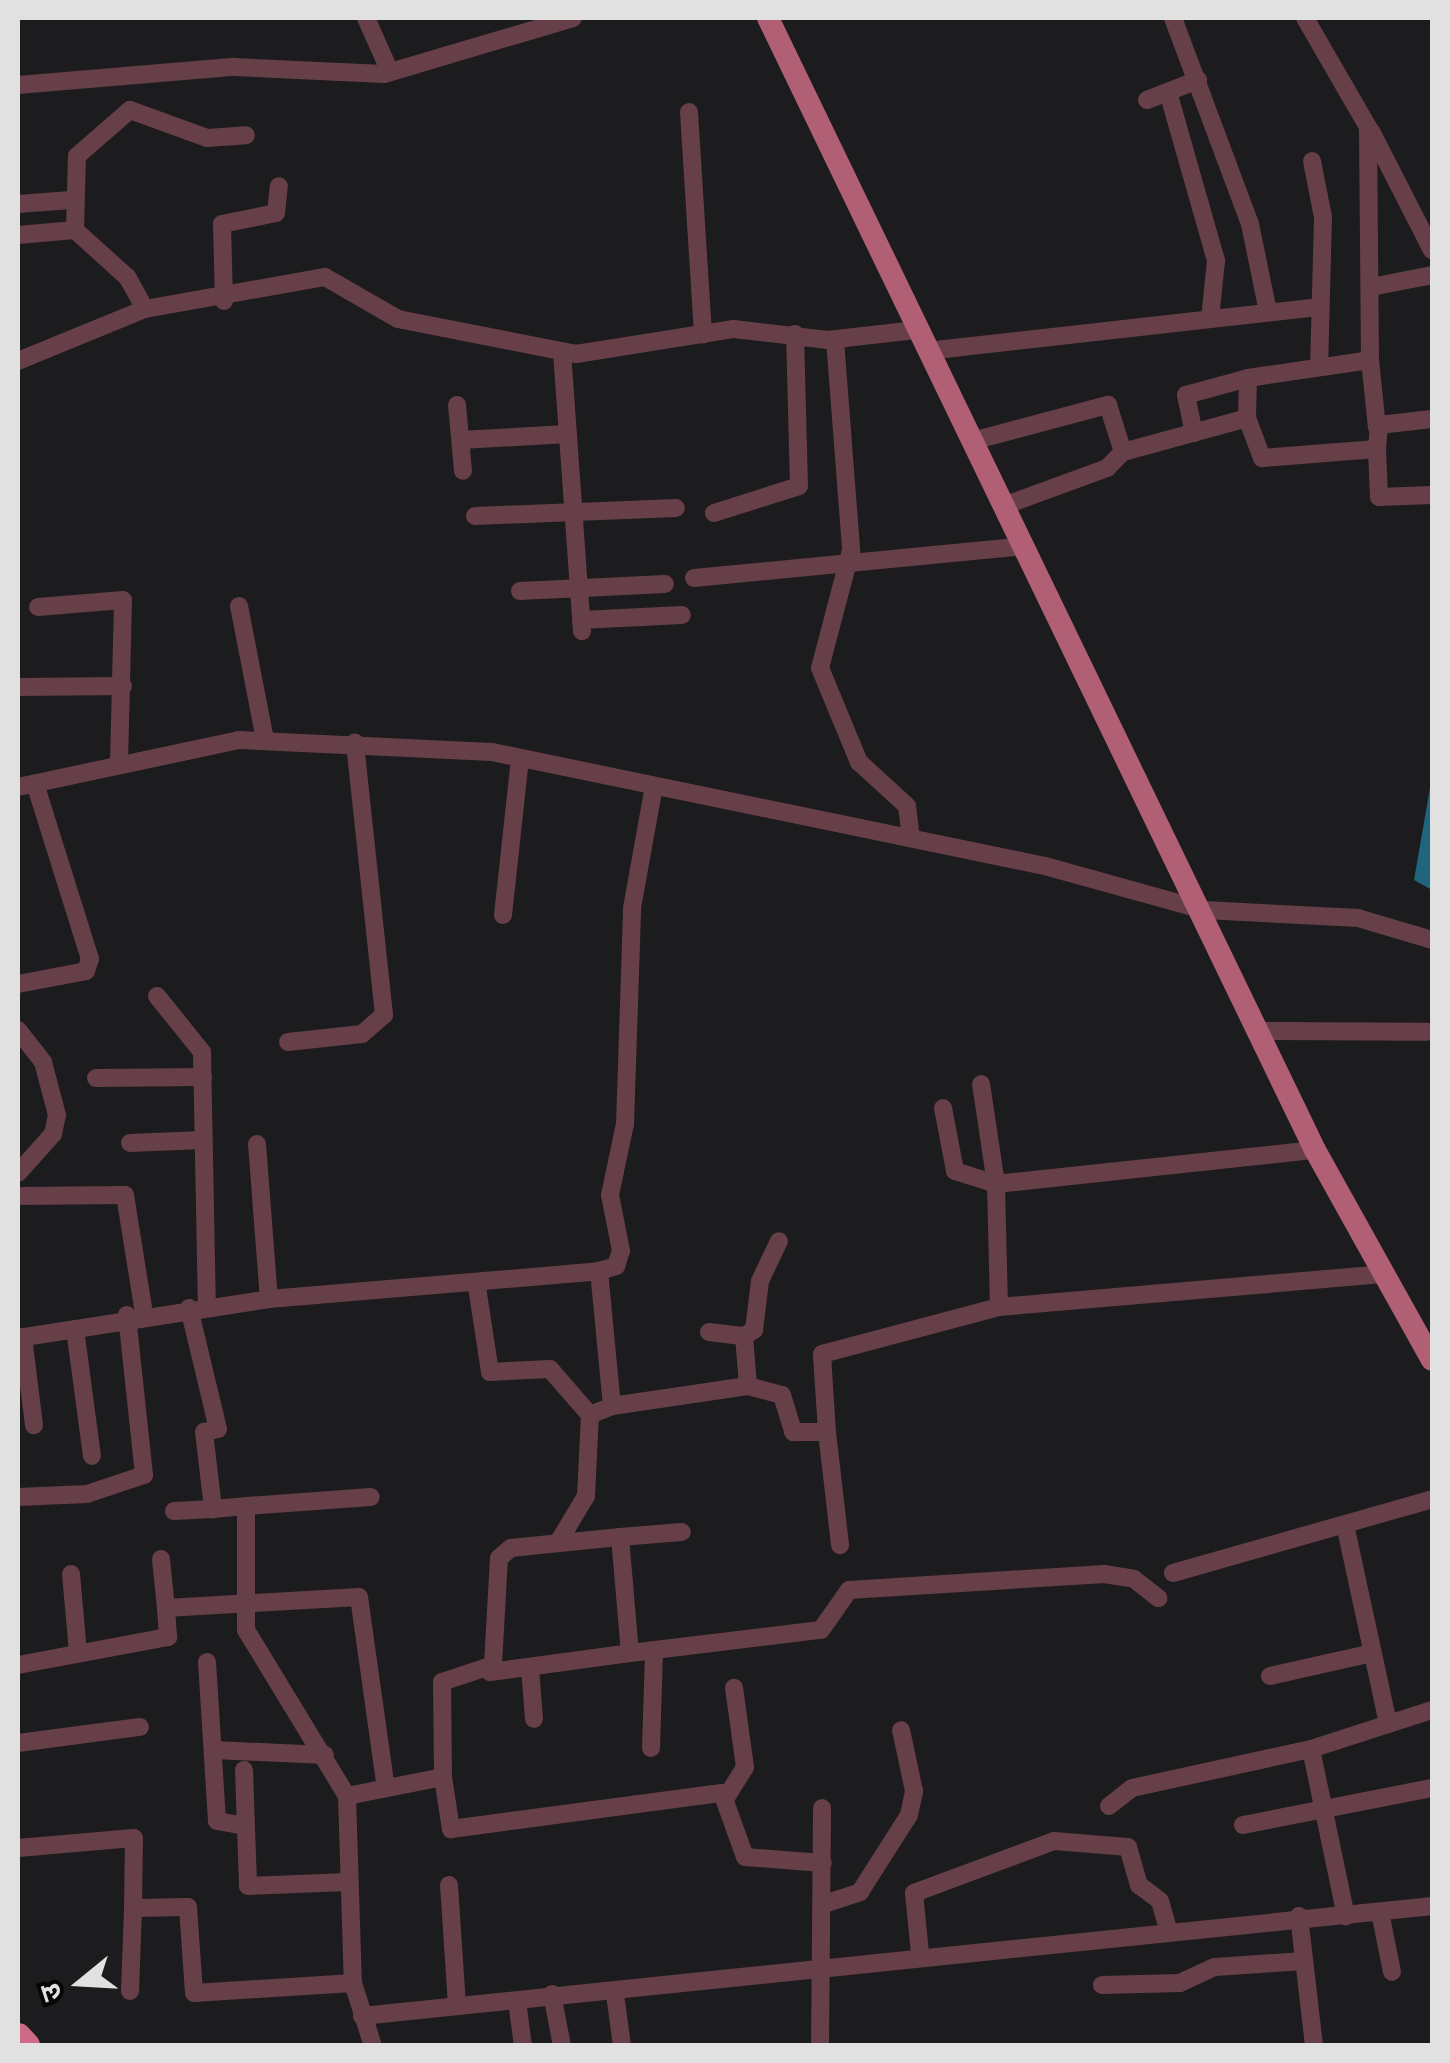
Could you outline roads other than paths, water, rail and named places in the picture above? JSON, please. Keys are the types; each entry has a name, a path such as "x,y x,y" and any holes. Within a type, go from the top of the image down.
{"highway":[{"path":"18,2037 26,2046"}],"main road":[{"path":"768,18 922,340 976,440 1204,910 1315,1150 1432,1360"}],"street":[{"path":"366,18 390,72"},
{"path":"18,85 234,67 390,72 573,18"},
{"path":"1173,18 1250,224 1268,312"},
{"path":"1305,18 1368,126 1432,250"},
{"path":"1147,100 1198,80"},
{"path":"1168,92 1216,260 1210,319"},
{"path":"145,309 127,277 75,230 71,200 76,156 122,111 207,138 246,134"},
{"path":"690,112 703,335"},
{"path":"1368,126 1370,360 1377,428 1378,497 1432,495"},
{"path":"1312,161 1323,217 1319,366"},
{"path":"224,301 222,224 276,213 279,186"},
{"path":"18,204 71,200"},
{"path":"18,235 75,230"},
{"path":"1371,287 1432,275"},
{"path":"18,361 145,309 224,301 326,277 398,319 562,352 703,335 795,334 835,340 922,340 1318,307"},
{"path":"714,513 800,486 795,334"},
{"path":"835,340 849,560 820,668 859,762 907,806 911,838"},
{"path":"562,352 581,626 682,615"},
{"path":"1194,433 1186,395 1248,378 1370,360"},
{"path":"1248,378 1247,418 1257,453 1272,461 1377,449"},
{"path":"458,404 464,471"},
{"path":"976,440 1108,405 1123,452"},
{"path":"1006,505 1107,468 1123,452 1247,418"},
{"path":"1377,428 1432,419"},
{"path":"461,440 568,434"},
{"path":"475,516 676,508"},
{"path":"694,578 849,560 1025,546"},
{"path":"520,591 665,584"},
{"path":"38,606 123,600 119,762"},
{"path":"239,606 265,740"},
{"path":"18,687 123,686"},
{"path":"18,984 86,970 90,960 26,785 119,762 265,740 355,743 520,758 911,838 1204,910 1358,918 1432,940"},
{"path":"288,1042 362,1034 384,1015 355,743"},
{"path":"503,914 520,758"},
{"path":"34,1425 20,1337 76,1329 136,1314 270,1298 477,1287 616,1266 621,1251 610,1195 625,1124 632,908 654,786"},
{"path":"158,996 197,1042 203,1077 198,1307 218,1429 204,1432 213,1509"},
{"path":"18,1030 43,1062 56,1115 53,1134 18,1173"},
{"path":"1260,1031 1427,1032"},
{"path":"96,1078 203,1077"},
{"path":"981,1084 996,1184 999,1307"},
{"path":"944,1108 955,1171 996,1184 1315,1150"},
{"path":"130,1144 202,1140"},
{"path":"258,1144 270,1298"},
{"path":"18,1196 125,1195 144,1475 87,1494 18,1497"},
{"path":"710,1332 744,1336 754,1330 760,1281 779,1242"},
{"path":"599,1271 612,1406"},
{"path":"840,1545 822,1354 999,1307 1386,1274"},
{"path":"477,1287 490,1372 550,1369 590,1416 586,1496 558,1541"},
{"path":"76,1329 92,1456"},
{"path":"744,1336 748,1386"},
{"path":"590,1416 612,1406 748,1386 782,1395 793,1432 827,1432"},
{"path":"174,1511 371,1497"},
{"path":"1173,1574 1346,1530 1432,1499"},
{"path":"246,1506 252,1644 273,1661 347,1796 346,1882 353,1983 373,2046"},
{"path":"1346,1530 1388,1724"},
{"path":"490,1672 499,1558 558,1541 682,1532"},
{"path":"620,1537 630,1653"},
{"path":"18,1665 168,1637 161,1558"},
{"path":"71,1574 78,1652"},
{"path":"734,1688 745,1768 726,1796 456,1830 446,1820 442,1682 451,1672 530,1668 821,1630 848,1590 1104,1574 1134,1579 1158,1598"},
{"path":"166,1608 364,1600 386,1788"},
{"path":"651,1748 654,1650"},
{"path":"1270,1676 1372,1653"},
{"path":"207,1662 218,1824 244,1826"},
{"path":"530,1668 534,1719"},
{"path":"1109,1806 1132,1788 1311,1749 1432,1710"},
{"path":"18,1743 140,1727"},
{"path":"824,1904 860,1892 908,1816 914,1791 901,1730"},
{"path":"1311,1749 1346,1916"},
{"path":"214,1750 325,1755"},
{"path":"244,1770 248,1886 346,1882"},
{"path":"347,1796 443,1777"},
{"path":"1242,1824 1432,1788"},
{"path":"726,1796 745,1857 823,1863"},
{"path":"820,2046 825,1963 822,1808"},
{"path":"18,1848 134,1838 130,1991"},
{"path":"920,1954 914,1893 1054,1841 1128,1847 1139,1885 1160,1902 1168,1929"},
{"path":"449,1885 457,2005"},
{"path":"362,2016 552,1994 616,1994 825,1963 1432,1906"},
{"path":"133,1908 188,1907 194,1993 353,1983"},
{"path":"1380,1912 1392,1972"},
{"path":"1299,1916 1314,2046"},
{"path":"1102,1985 1180,1984 1214,1967 1304,1961"},
{"path":"552,1994 562,2046"},
{"path":"616,1994 622,2046"},
{"path":"517,2001 523,2046"}],"water":[{"path":"1432,776 1432,890 1414,880"}]}
